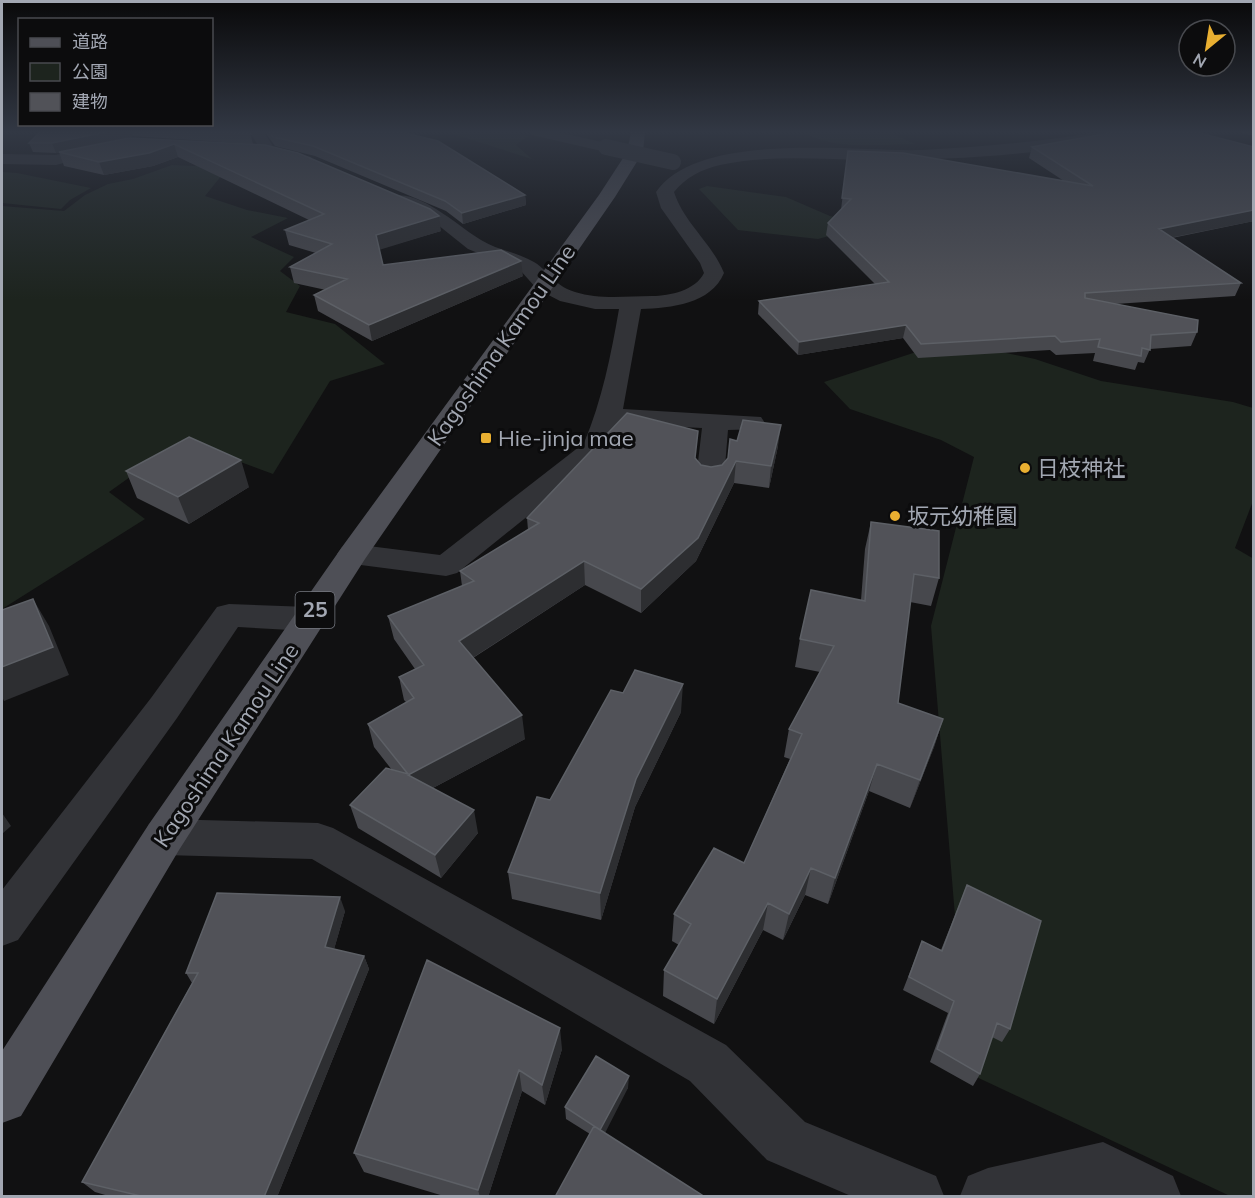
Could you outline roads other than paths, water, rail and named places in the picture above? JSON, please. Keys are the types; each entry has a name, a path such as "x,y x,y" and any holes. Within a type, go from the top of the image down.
{"main road":[{"name":"Kagoshima Kamou Line","path":"2,1097 164,837 309,619 610,188"}],"street":[{"path":"386,194 439,217 475,244 527,266 544,285 567,297 595,303 631,304 685,297 710,282 714,273 710,263 670,208 664,192 667,188"},
{"path":"353,554 446,566 596,447 608,416 631,304"},
{"path":"608,416 752,423"},
{"path":"710,478 716,423"},
{"path":"2,925 164,708 228,615 309,619"},
{"path":"164,837 318,841 708,1063 786,1141 916,1197"},
{"path":"988,1197 1103,1170 1153,1197"}],"place":[{"name":"Hie-jinja mae","path":"486,438"},
{"name":"日枝神社","path":"1025,468"},
{"name":"坂元幼稚園","path":"895,516"}]}
